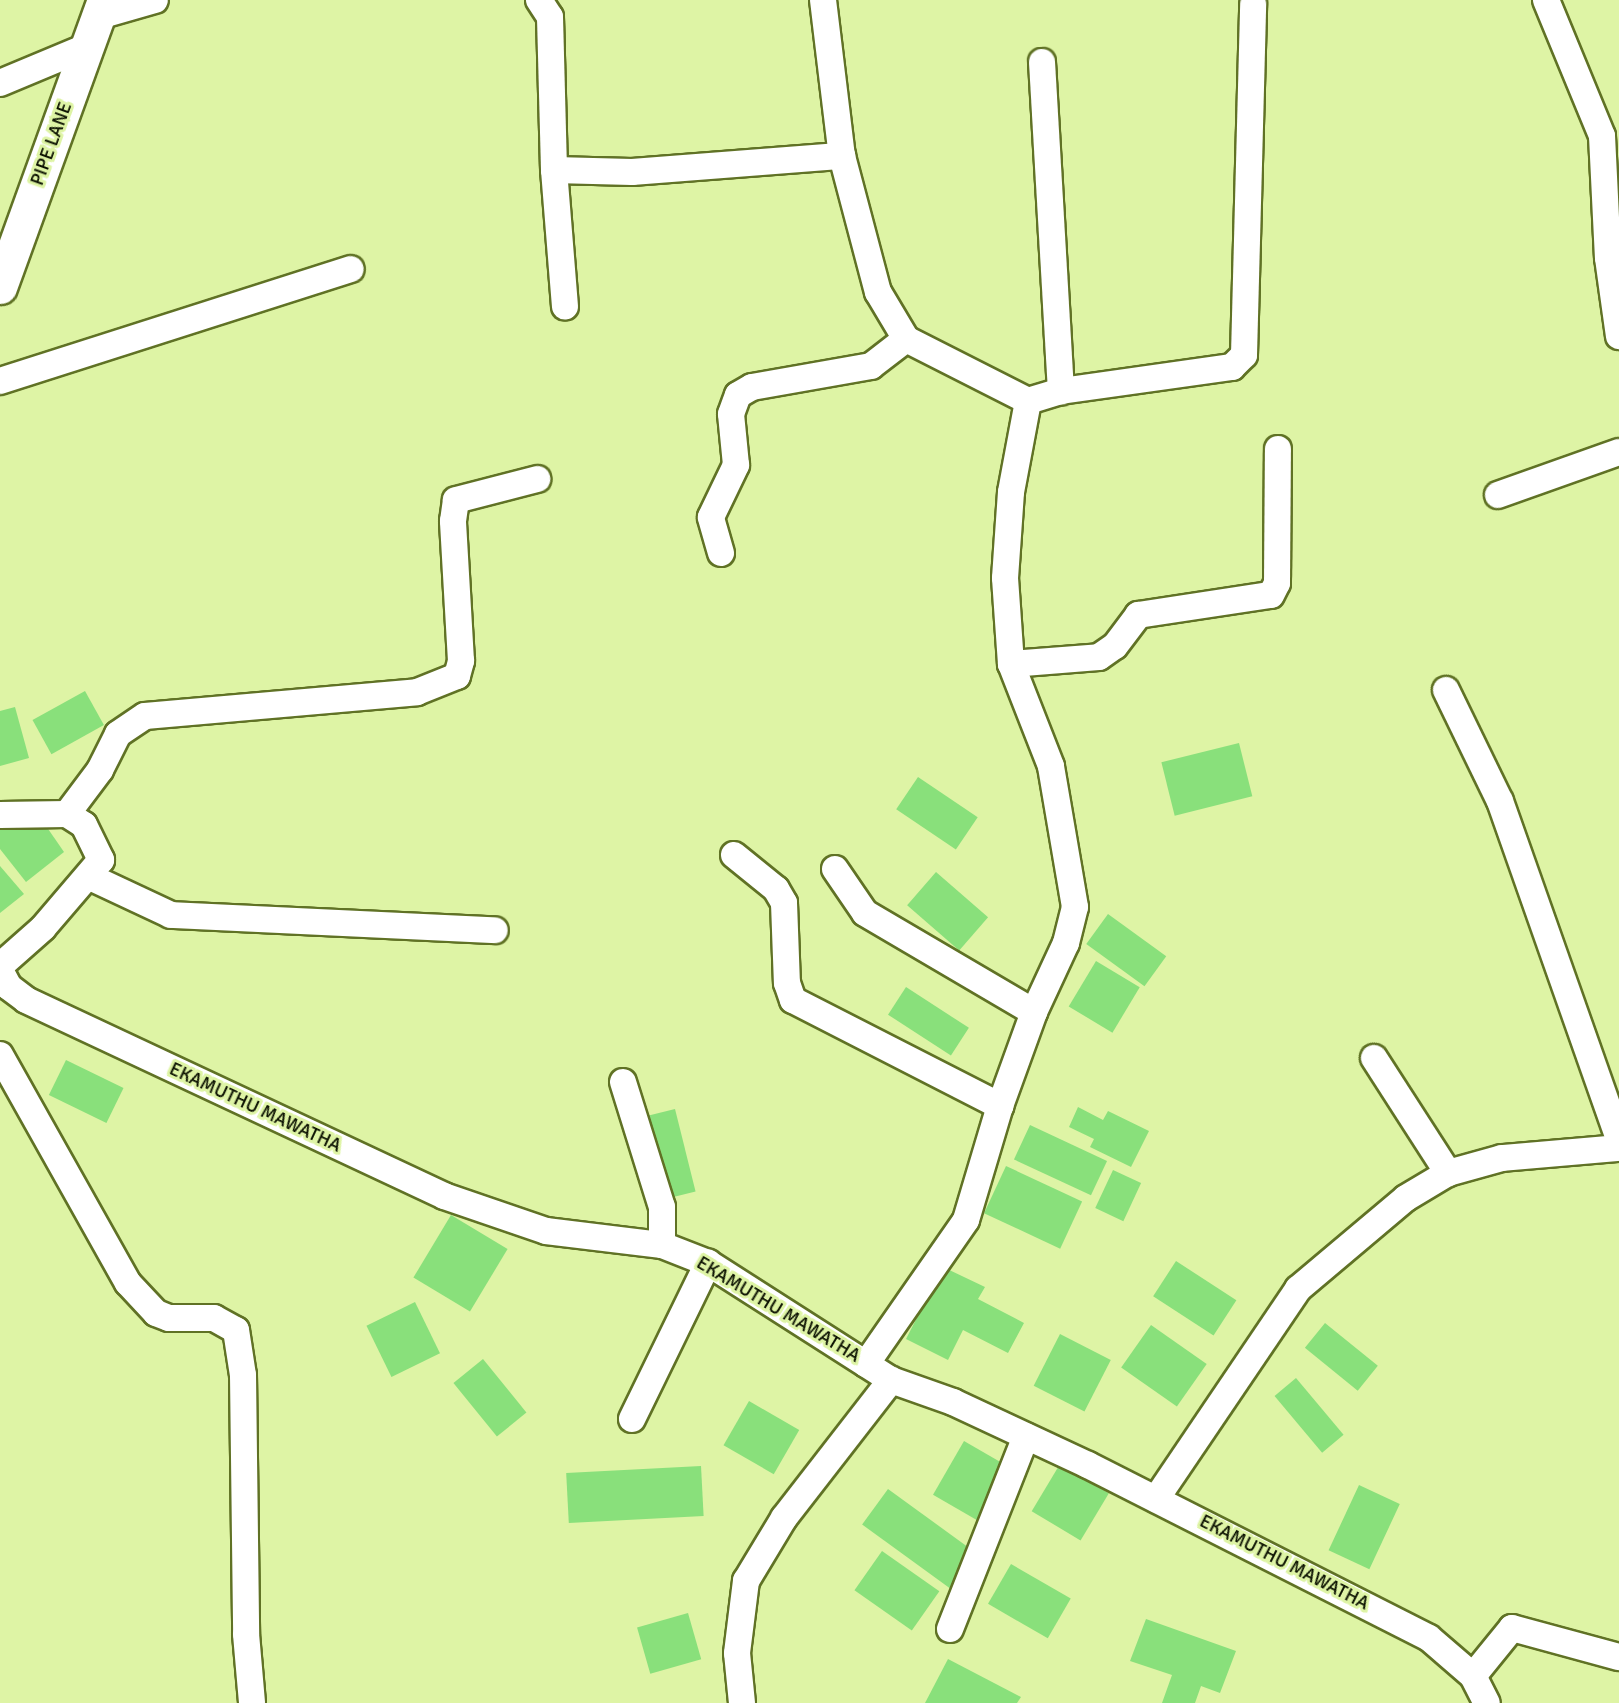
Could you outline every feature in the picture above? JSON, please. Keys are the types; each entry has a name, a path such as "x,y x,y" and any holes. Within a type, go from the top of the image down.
{"street":[{"path":"0,83 97,20 155,0"},
{"path":"540,0 550,17 554,170 565,307"},
{"path":"823,0 842,156 878,292 906,339 1028,401 1061,391 1232,367 1244,355 1253,4"},
{"path":"1546,0 1602,136 1608,258 1619,336"},
{"name":"PIPE LANE","path":"0,287 97,20"},
{"path":"1042,62 1061,391"},
{"path":"554,170 632,172 842,156"},
{"path":"0,381 351,268"},
{"path":"721,553 711,517 736,465 731,414 738,395 752,387 871,366 906,339"},
{"path":"866,1364 965,1220 1000,1106 1034,1012 1066,943 1075,907 1051,766 1011,664 1005,578 1010,504 1028,401"},
{"path":"1011,664 1099,657 1115,646 1138,615 1271,595 1277,583 1278,449"},
{"path":"1498,495 1619,452"},
{"path":"67,814 100,770 118,734 145,716 417,692 457,676 461,662 453,521 456,500 537,479"},
{"path":"1446,690 1500,802 1585,1031 1619,1139"},
{"path":"0,815 67,814 84,825 98,850 101,860 90,877 171,915 495,930"},
{"path":"734,855 776,889 784,903 788,983 793,1000 1000,1106"},
{"path":"835,869 865,913 1034,1012"},
{"name":"EKAMUTHU MAWATHA","path":"90,877 0,968 9,987 26,1000 444,1196 546,1231 662,1245 708,1264 891,1380 1027,1436 1429,1638 1473,1676 1487,1703"},
{"path":"0,1055 128,1283 156,1313 169,1318 214,1318 236,1330 243,1375 246,1634 253,1703"},
{"path":"1374,1058 1448,1173"},
{"path":"623,1082 662,1207 662,1245"},
{"path":"1156,1499 1298,1289 1406,1198 1448,1173 1502,1158 1619,1147"},
{"path":"632,1419 708,1264"},
{"path":"743,1703 737,1653 746,1581 784,1518 891,1380"},
{"path":"950,1629 1027,1436"},
{"path":"1473,1676 1513,1628 1619,1657"}],"building":[{"path":"85,691 104,725 51,754 33,720"},
{"path":"15,707 29,758 0,766 0,711"},
{"path":"1239,743 1252,796 1175,816 1161,762"},
{"path":"918,777 978,817 956,850 896,809"},
{"path":"44,823 64,852 26,882 0,849 0,825"},
{"path":"0,866 24,894 0,913"},
{"path":"936,872 988,917 959,950 907,905"},
{"path":"1108,914 1166,956 1145,986 1086,944"},
{"path":"1096,961 1140,987 1112,1033 1069,1006"},
{"path":"906,987 969,1028 951,1056 888,1015"},
{"path":"66,1060 124,1088 106,1123 49,1095"},
{"path":"1078,1107 1103,1120 1108,1111 1149,1131 1131,1167 1090,1147 1094,1139 1069,1127"},
{"path":"675,1109 696,1191 647,1204 626,1121"},
{"path":"1030,1125 1107,1161 1091,1195 1014,1159"},
{"path":"1006,1166 1082,1201 1060,1249 984,1213"},
{"path":"1113,1170 1141,1183 1123,1221 1095,1208"},
{"path":"451,1215 508,1249 470,1312 413,1278"},
{"path":"1176,1261 1236,1300 1214,1335 1153,1296"},
{"path":"943,1267 985,1287 978,1299 1024,1323 1008,1353 963,1330 948,1360 906,1339"},
{"path":"415,1302 440,1353 391,1377 366,1326"},
{"path":"1325,1323 1378,1366 1358,1391 1305,1348"},
{"path":"1151,1325 1207,1364 1177,1407 1121,1368"},
{"path":"1060,1334 1111,1360 1084,1412 1034,1386"},
{"path":"483,1359 526,1413 497,1437 453,1383"},
{"path":"1296,1378 1344,1435 1322,1453 1275,1396"},
{"path":"749,1401 799,1430 774,1474 724,1445"},
{"path":"964,1441 1010,1468 979,1521 933,1495"},
{"path":"1060,1464 1109,1493 1081,1541 1032,1511"},
{"path":"701,1466 704,1516 569,1523 566,1473"},
{"path":"1359,1485 1400,1504 1369,1569 1329,1550"},
{"path":"888,1489 978,1554 952,1590 862,1525"},
{"path":"882,1551 939,1591 912,1630 854,1590"},
{"path":"1011,1564 1071,1598 1048,1638 988,1604"},
{"path":"688,1613 701,1659 650,1674 637,1628"},
{"path":"1146,1619 1236,1651 1220,1693 1201,1686 1195,1703 1162,1703 1172,1675 1130,1661"},
{"path":"948,1659 1021,1697 1017,1703 925,1703"}]}
